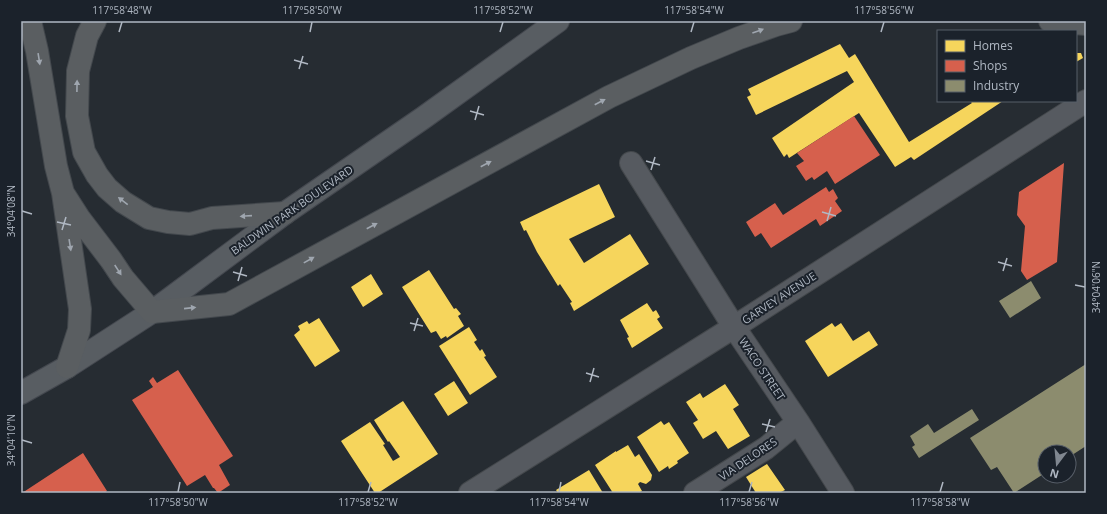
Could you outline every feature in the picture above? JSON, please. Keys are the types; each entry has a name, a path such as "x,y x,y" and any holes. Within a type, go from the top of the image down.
{"highway":[{"path":"30,21 37,51 56,166 62,193 80,309 79,330 67,367"},
{"path":"94,21 87,36 78,71 77,116 84,152 97,175 107,188 123,202 149,218 168,222 190,224 212,218 285,213"},
{"path":"62,193 123,278 152,312 229,304 609,97 691,58 739,38 791,21"},
{"path":"1050,21 1086,24"}],"main road":[{"name":"BALDWIN PARK BOULEVARD","path":"21,393 67,367 152,312 285,213 423,118 554,24"}],"street":[{"name":"GARVEY AVENUE","path":"470,493 734,327 1086,101"},
{"name":"WACO STREET","path":"631,163 734,327 798,422 843,493"},
{"name":"VIA DELORES","path":"696,493 766,448 798,422"}],"building: Homes":[{"path":"840,44 849,58 855,54 909,142 972,103 971,102 1001,102 914,160 911,157 895,167 859,113 789,158 787,154 784,157 772,138 854,82 847,71 756,115 747,97 751,95 748,89"},
{"path":"1077,53 1081,53 1083,58 1077,61"},
{"path":"599,184 615,217 569,239 584,263 630,234 649,264 574,311 570,303 572,302 560,284 558,286 520,222"},
{"path":"429,270 454,309 456,308 461,314 458,316 464,326 447,338 446,336 441,339 436,331 431,333 402,287"},
{"path":"371,274 383,294 363,307 351,287"},
{"path":"647,303 653,312 656,310 660,317 657,319 663,328 632,348 627,338 629,337 620,320"},
{"path":"319,318 340,351 315,367 294,335 300,330 298,326 307,321 309,324"},
{"path":"832,323 835,327 841,323 853,341 869,331 878,345 828,377 805,341"},
{"path":"469,327 477,340 474,342 480,351 482,349 486,356 484,357 497,377 470,395 439,346"},
{"path":"454,381 468,403 448,416 434,394"},
{"path":"725,384 739,405 733,409 750,436 728,449 716,431 703,439 693,423 698,420 686,402 700,393 703,398"},
{"path":"403,401 438,454 378,493 375,493 341,441 370,422 385,444 383,445 393,461 400,457 374,420"},
{"path":"661,421 664,425 669,422 689,453 677,461 678,463 669,469 668,466 659,472 637,437"},
{"path":"628,445 635,457 639,454 652,475 651,480 646,484 640,482 638,484 642,491 638,493 613,493 595,465"},
{"path":"767,464 785,490 781,492 782,493 756,493 746,477"},
{"path":"589,470 603,493 558,493 556,490"}],"building: Shops":[{"path":"854,116 880,155 835,184 827,171 814,180 812,177 806,181 796,166 804,161 797,153"},
{"path":"1064,163 1057,262 1027,280 1021,271 1025,226 1017,215 1019,192"},
{"path":"826,187 829,192 833,189 838,198 835,201 842,211 820,226 816,219 771,248 761,233 755,237 746,222 775,203 783,215"},
{"path":"178,370 233,456 219,465 230,485 218,493 205,475 187,486 132,400 153,387 149,381 153,377 157,383"},
{"path":"83,453 107,491 104,493 22,493"}],"building: Industry":[{"path":"1031,281 1041,298 1010,318 999,301"},
{"path":"1086,364 1086,446 1077,452 1077,444 1037,444 1037,478 1014,493 997,467 991,470 970,438"},
{"path":"972,409 979,420 919,458 912,447 915,445 910,436 928,424 934,433"}]}
